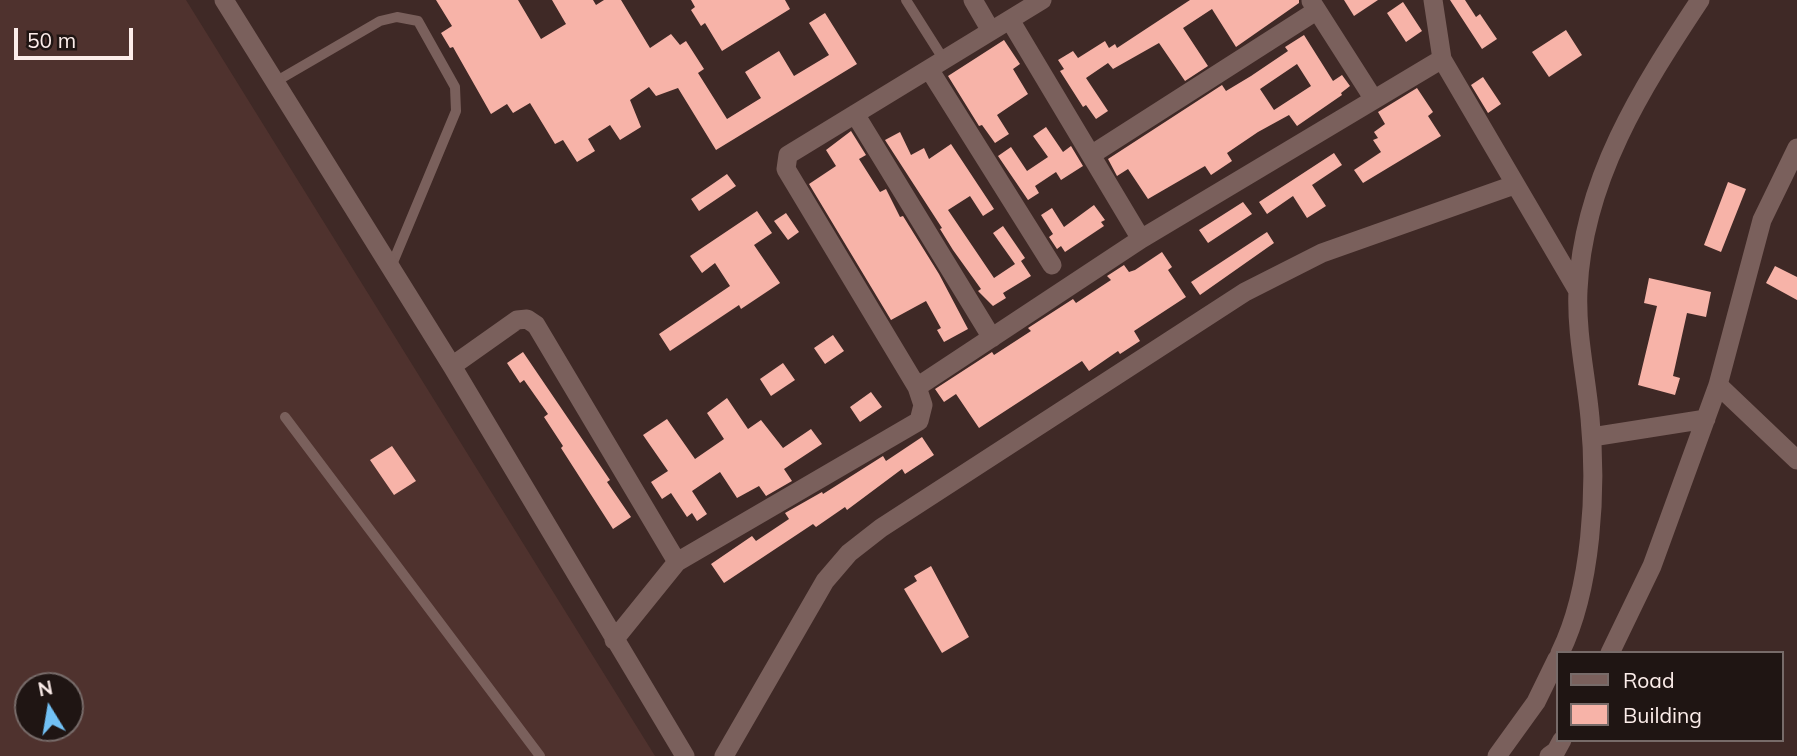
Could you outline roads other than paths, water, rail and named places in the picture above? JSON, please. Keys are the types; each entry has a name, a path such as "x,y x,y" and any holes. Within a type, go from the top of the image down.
{"street":[{"path":"224,0 452,366 685,756"},
{"path":"973,0 991,31"},
{"path":"614,640 677,562 919,421 923,405 918,387 786,169 789,155 1042,0"},
{"path":"1433,0 1442,59 1578,291"},
{"path":"1561,651 1569,636 1587,554 1594,474 1581,354 1578,291 1586,229 1613,145 1649,76 1700,0"},
{"path":"1091,155 1313,6 1373,98"},
{"path":"1010,20 1141,239"},
{"path":"918,387 1141,239 1442,59"},
{"path":"936,65 1052,265"},
{"path":"855,114 992,338"},
{"path":"1612,651 1652,566 1718,385 1762,219 1797,148"},
{"path":"724,756 825,581 849,553 881,528 1245,292 1322,253 1514,184"},
{"path":"452,366 516,320 527,318 536,325 677,562"},
{"path":"1718,385 1797,460"},
{"path":"1591,437 1706,419"},
{"path":"1505,753 1536,702 1556,661"},
{"path":"1549,756 1561,742"}],"lane":[{"path":"906,0 936,65"},
{"path":"275,82 380,21 397,17 418,21 455,87 456,111 390,268"},
{"path":"285,417 540,756"}]}
